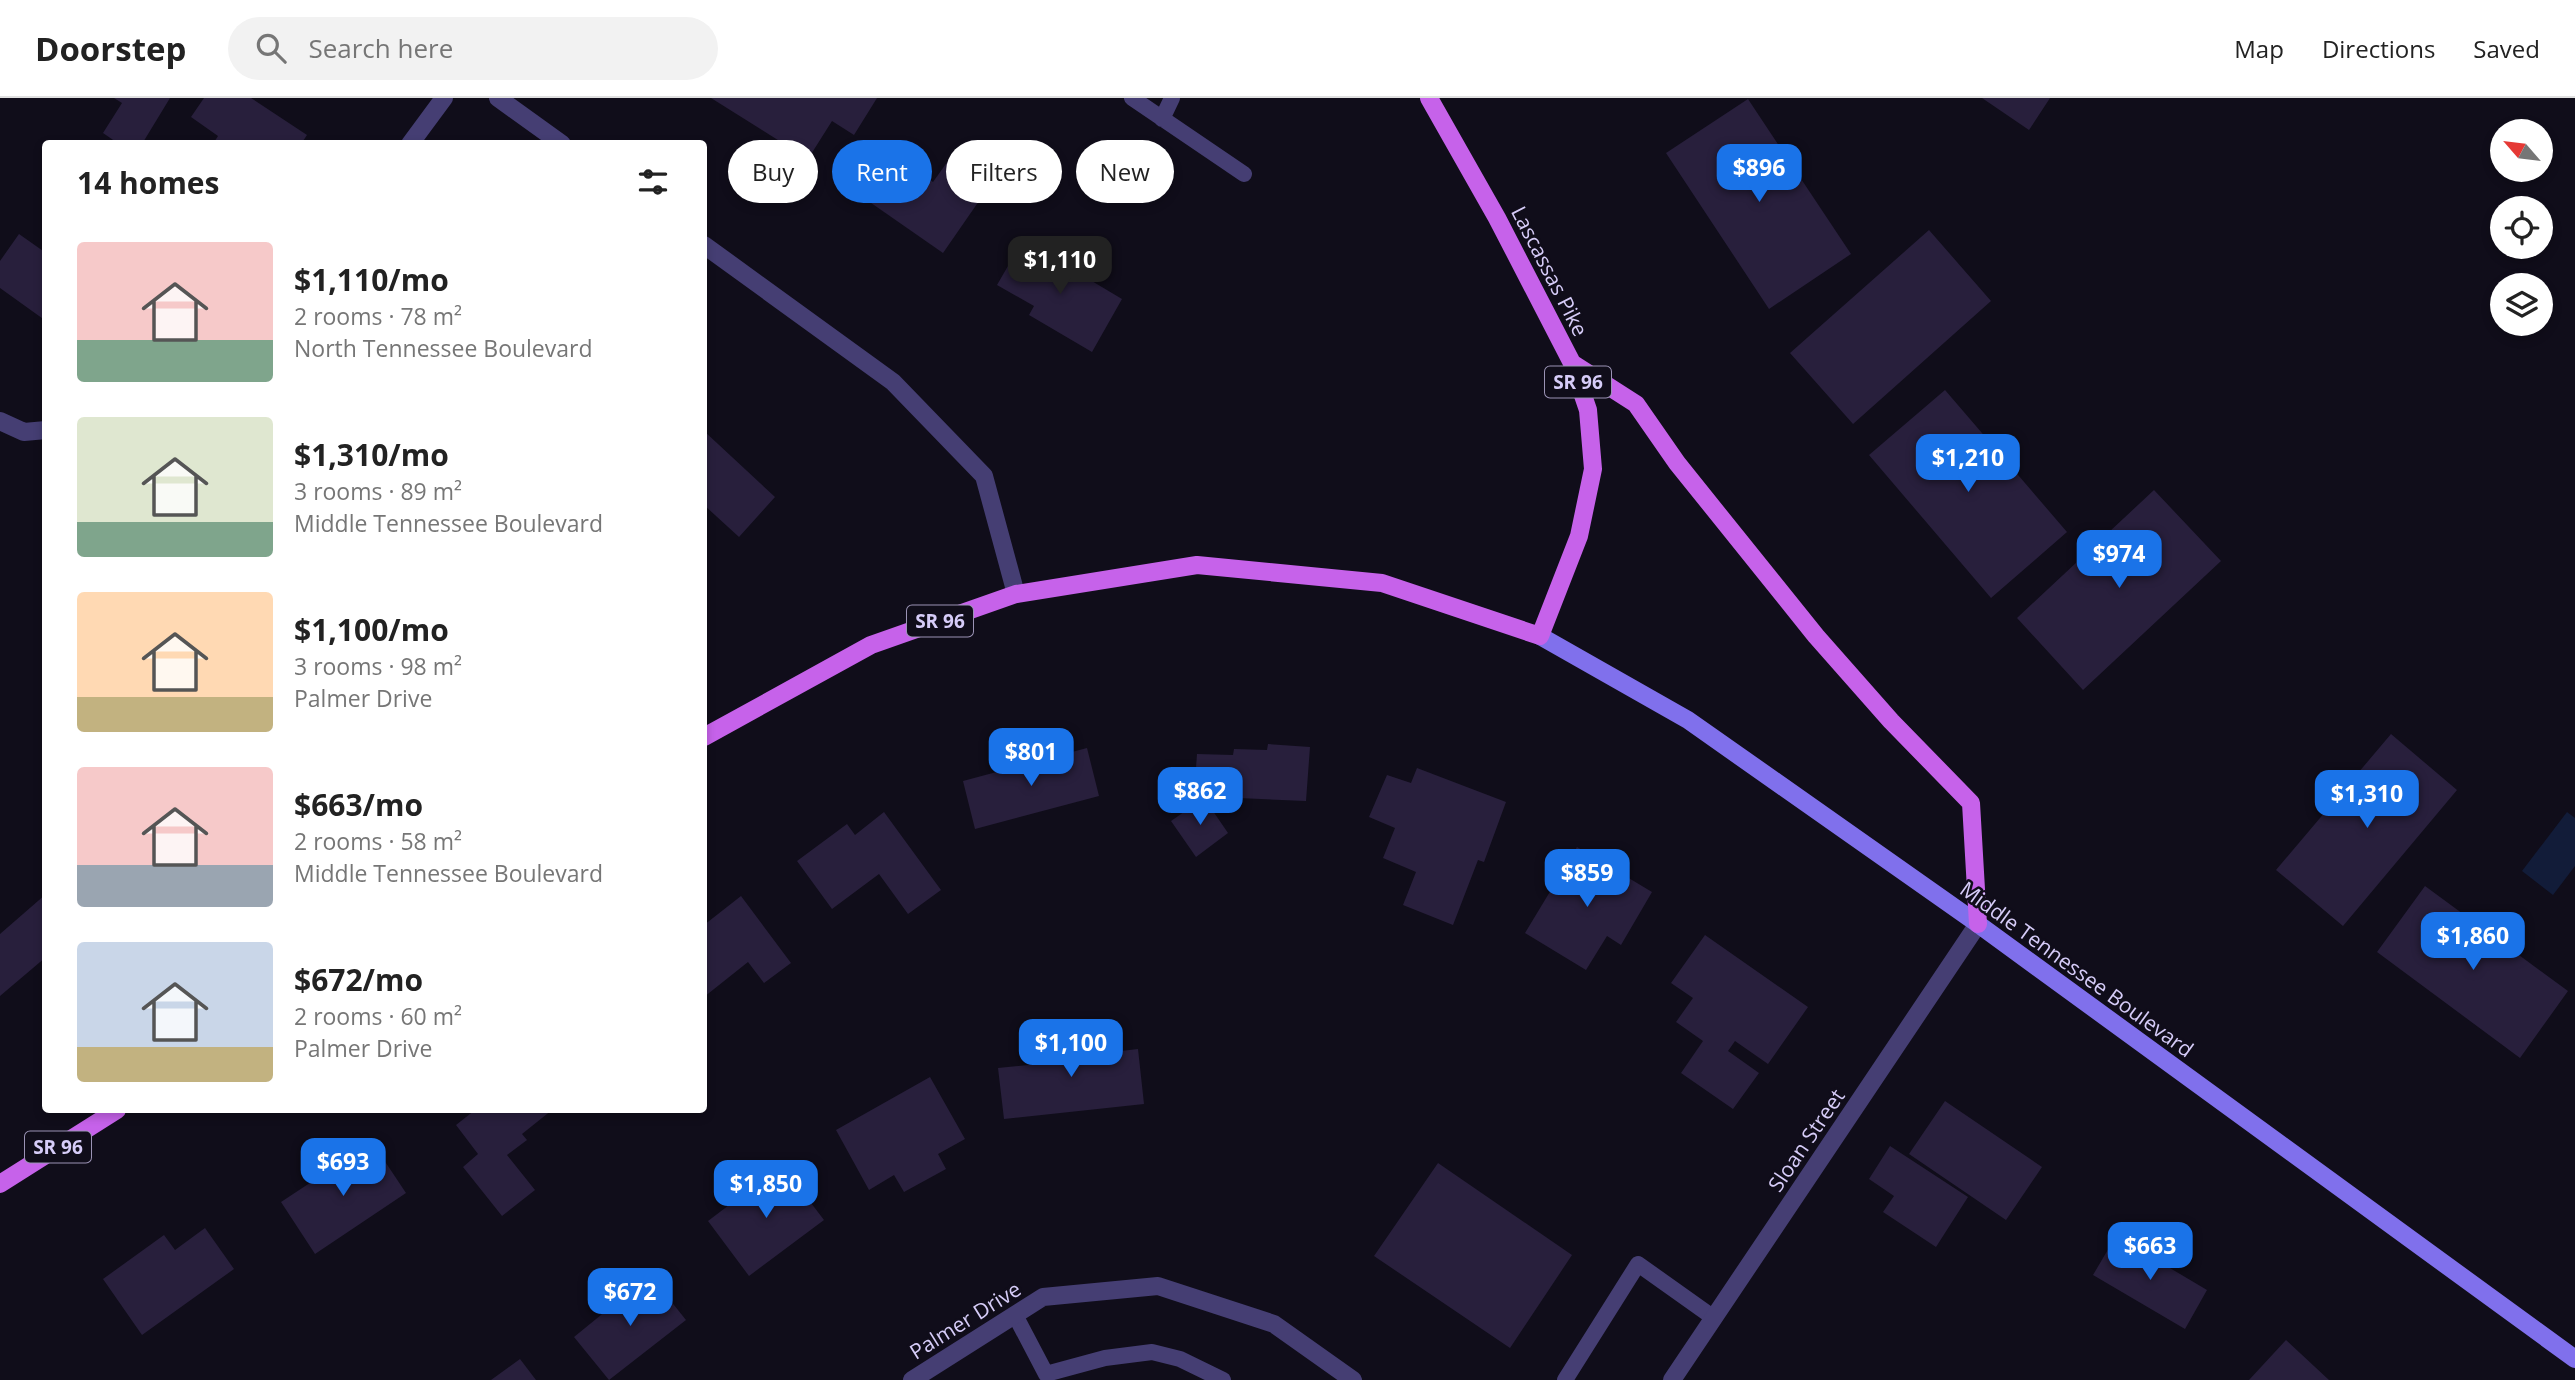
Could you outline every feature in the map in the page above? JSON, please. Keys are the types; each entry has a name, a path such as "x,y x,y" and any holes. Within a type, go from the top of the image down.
{"main road":[{"name":"Lascassas Pike","path":"1430,98 1497,218 1572,363 1588,410 1593,469 1580,536 1540,636"},
{"path":"1572,363 1636,404 1677,463 1816,636 1891,721 1971,803 1978,924"},
{"name":"SR 96","path":"707,735 871,645 1016,594 1197,565 1382,583 1540,636"},
{"name":"Middle Tennessee Boulevard","path":"1540,636 1688,720 1978,924 2575,1359"},
{"name":"SR 96","path":"0,1184 112,1113"}],"street":[{"path":"413,140 444,98"},
{"path":"498,98 556,140"},
{"path":"707,247 893,382 984,476 1016,594"},
{"path":"0,421 24,432 42,430"},
{"name":"Sloan Street","path":"1672,1380 1978,924"},
{"name":"Palmer Drive","path":"912,1380 1043,1297 1158,1286 1274,1324 1345,1378"}],"lane":[{"path":"1132,98 1244,174"},
{"path":"1162,118 1172,98"},
{"path":"1565,1380 1638,1264 1714,1318"},
{"path":"1015,1315 1046,1374 1105,1358 1152,1352 1180,1359 1223,1380"}],"water":[{"path":"2567,812 2575,818 2575,866 2553,895 2522,871"}],"building":[{"path":"114,98 170,98 144,140 113,140 103,133 122,103"},
{"path":"204,98 251,98 307,135 304,140 216,140 218,136 191,117"},
{"path":"711,98 877,98 854,135 832,121 818,143 818,140 778,140"},
{"path":"1982,98 2050,98 2029,130"},
{"path":"1748,99 1851,254 1769,309 1666,153"},
{"path":"946,164 946,203 978,203 943,253 871,203 932,203 932,181"},
{"path":"1929,230 1991,301 1853,424 1790,353"},
{"path":"19,234 42,250 42,318 0,288 0,261"},
{"path":"1023,240 1122,299 1092,352 1029,315 1034,306 997,285"},
{"path":"1945,390 2067,532 1991,598 1869,455"},
{"path":"707,434 775,497 739,537 707,508"},
{"path":"2154,490 2221,561 2083,690 2017,618"},
{"path":"2391,734 2457,790 2343,926 2276,870"},
{"path":"1268,744 1310,747 1306,801 1194,796 1197,754 1233,755 1234,749 1267,750"},
{"path":"1087,748 1099,796 975,829 963,781"},
{"path":"1417,768 1506,802 1484,862 1478,860 1453,925 1403,905 1416,872 1383,858 1395,828 1369,817 1387,775 1411,783"},
{"path":"1204,798 1228,833 1196,857 1171,821"},
{"path":"884,812 941,890 908,914 879,874 832,909 797,861 847,824 855,835"},
{"path":"1577,847 1652,892 1621,945 1607,936 1586,970 1525,933"},
{"path":"2425,886 2568,991 2520,1058 2377,952"},
{"path":"741,896 791,963 764,983 748,962 707,995 707,923"},
{"path":"42,897 42,960 0,996 0,934"},
{"path":"1705,935 1808,1007 1768,1064 1735,1041 1728,1051 1759,1073 1733,1109 1681,1073 1703,1041 1676,1022 1693,998 1671,983"},
{"path":"1092,1030 1095,1054 1138,1049 1144,1104 1004,1119 998,1068 1038,1064 1035,1037"},
{"path":"930,1077 965,1139 938,1154 946,1169 904,1192 894,1175 869,1190 836,1130"},
{"path":"1945,1101 2042,1167 2006,1220 1909,1154"},
{"path":"471,1113 548,1113 522,1134 527,1140 507,1155 535,1190 502,1216 463,1167 478,1154 456,1125"},
{"path":"372,1142 406,1193 315,1254 281,1202"},
{"path":"1890,1146 1968,1197 1936,1247 1883,1212 1894,1196 1869,1179"},
{"path":"1438,1163 1572,1255 1510,1348 1374,1256"},
{"path":"782,1165 824,1220 749,1276 708,1221"},
{"path":"205,1228 234,1269 142,1335 103,1279 164,1235 175,1250"},
{"path":"2116,1236 2207,1290 2185,1329 2093,1275"},
{"path":"650,1275 686,1320 609,1380 574,1337"},
{"path":"2286,1340 2329,1380 2249,1380"},
{"path":"520,1359 536,1380 491,1380"}]}
